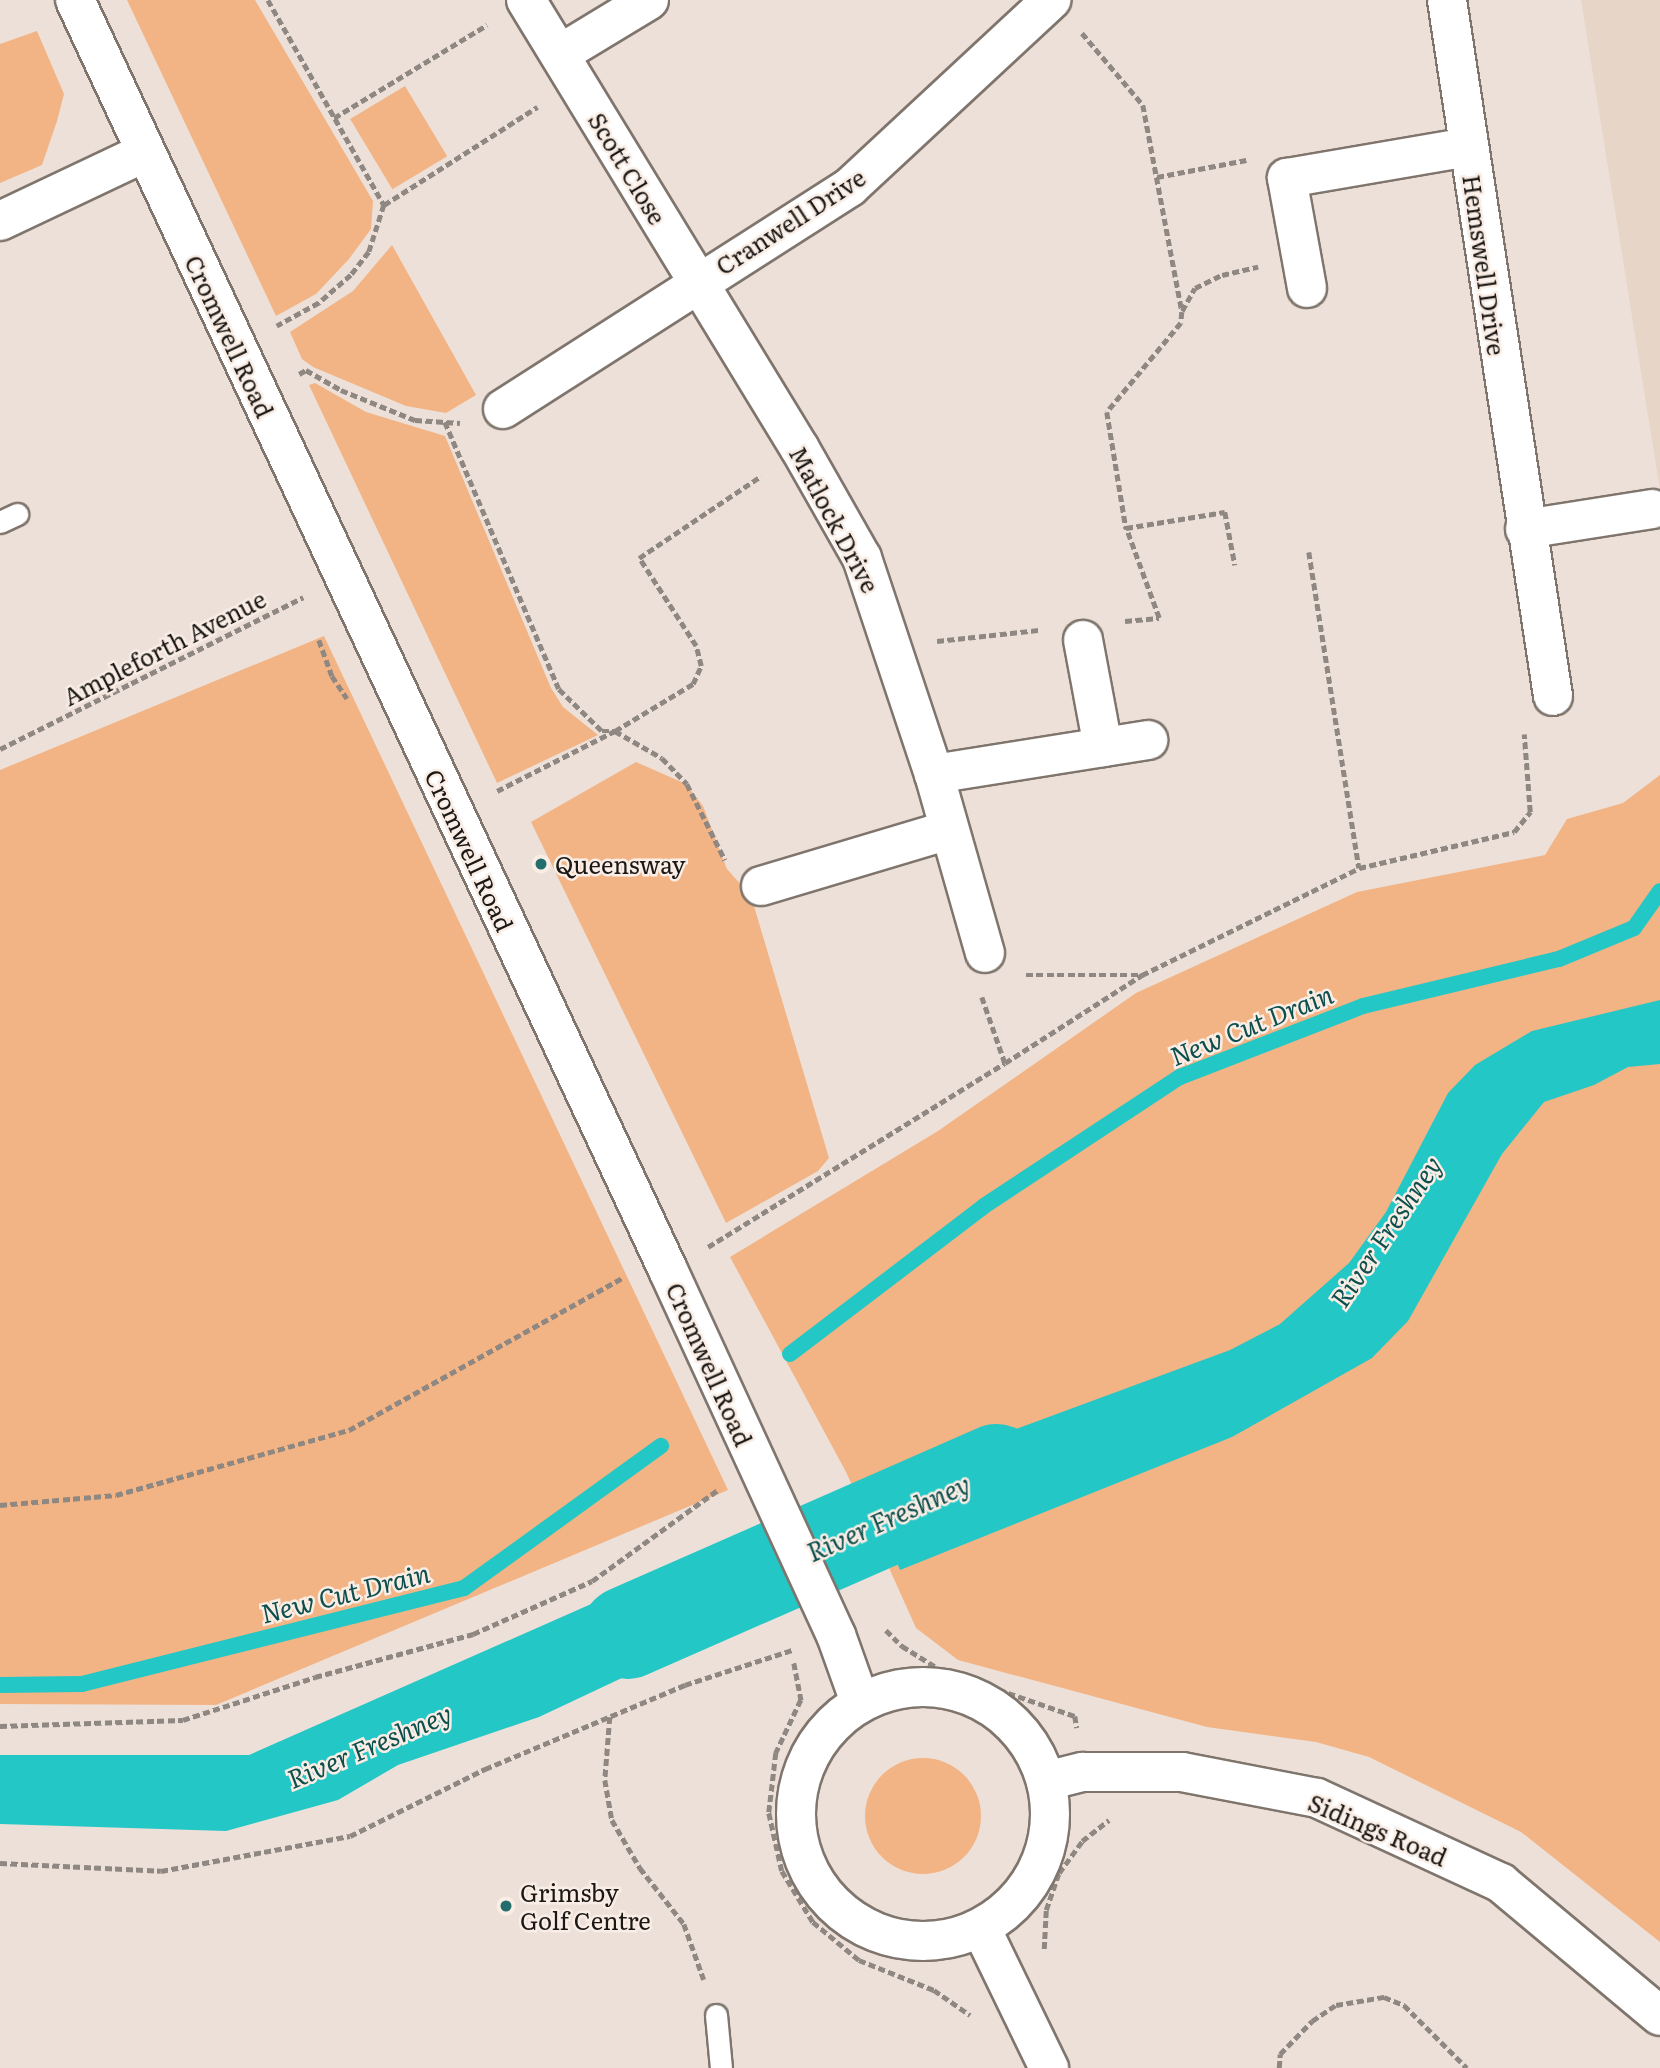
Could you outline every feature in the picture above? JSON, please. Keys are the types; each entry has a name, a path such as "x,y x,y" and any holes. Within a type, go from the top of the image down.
{"street":[{"name":"Cromwell Road","path":"75,0 452,813 668,1270 757,1469 830,1623 860,1702"},
{"path":"568,68 649,0"},
{"name":"Hemswell Drive","path":"1447,0 1525,529 1553,696"},
{"name":"Scott Close","path":"526,1 698,282"},
{"name":"Cranwell Drive","path":"503,409 850,187 1062,10"},
{"path":"1305,273 1287,178 1468,147"},
{"path":"0,221 144,153"},
{"name":"Matlock Drive","path":"698,282 800,449 862,558 934,774 982,971"},
{"path":"1525,529 1651,509"},
{"path":"1083,640 1103,747"},
{"path":"934,774 1148,740"},
{"path":"761,886 948,830"},
{"path":"904,1688 951,1689 993,1707 1026,1739 1046,1781 1050,1824 1040,1866 1016,1902 981,1928 939,1941 895,1939 854,1922 822,1892 801,1854 795,1810 804,1767 826,1730 860,1702 904,1688"},
{"name":"Sidings Road","path":"1046,1781 1083,1772 1182,1772 1317,1798 1501,1883 1660,2016"},
{"path":"981,1928 1049,2068"}],"lane":[{"path":"716,2015 721,2068"}],"path":[{"path":"268,0 384,205"},
{"path":"334,118 526,1"},
{"path":"1062,10 1143,104 1182,312 1181,323 1107,412 1126,528 1225,512 1235,565"},
{"path":"237,350 320,303 351,275 375,240 384,205 568,68"},
{"path":"1157,177 1258,158 1287,178"},
{"path":"1182,312 1195,288 1223,275 1305,273"},
{"path":"260,399 306,370 341,390 415,419 467,423 503,409"},
{"path":"445,422 559,689 602,731 615,732 662,758 687,784 740,884 761,886"},
{"path":"452,813 615,732 693,684 701,666 696,646 639,558 800,449"},
{"path":"1309,552 1359,868"},
{"name":"Ampleforth Avenue","path":"0,749 343,576"},
{"path":"0,1505 116,1495 349,1430 629,1275 668,1270 848,1164 1142,975 1359,868 1514,832 1530,812 1522,701 1553,696"},
{"path":"982,971 1004,1063"},
{"path":"1017,975 1142,975"},
{"path":"0,1726 183,1720 315,1677 473,1634 592,1581 757,1469"},
{"path":"880,1622 902,1646 939,1669 1075,1716"},
{"path":"0,1863 161,1871 350,1836 485,1769 685,1685 791,1650 830,1623"},
{"path":"787,1639 801,1700 776,1753 769,1813 782,1871 813,1922 859,1960 934,1990 975,2023"},
{"path":"610,1717 605,1780 612,1821 640,1868 684,1924 716,2015"},
{"path":"1046,1962 1046,1910 1059,1873 1082,1841 1112,1818"},
{"path":"1279,2068 1280,2054 1312,2021 1336,2006 1384,1997 1404,2005 1467,2068"}],"shaded area":[{"path":"127,0 255,0 373,201 371,229 349,259 316,294 276,316"},
{"path":"1581,0 1660,0 1660,490"},
{"path":"37,31 64,94 42,165 0,183 0,44"},
{"path":"405,86 447,156 392,189 350,119"},
{"path":"392,245 476,395 446,413 406,406 313,367 302,359 290,332 353,291"},
{"path":"315,383 366,412 445,436 551,688 563,707 598,735 497,783 309,385"},
{"path":"324,636 728,1490 216,1705 0,1704 0,770"},
{"path":"636,762 686,784 703,806 727,869 751,896 829,1158 818,1171 726,1223 531,822"},
{"path":"1660,775 1660,1942 1521,1832 1369,1757 1316,1742 1207,1727 958,1660 916,1628 846,1472 730,1257 938,1131 1136,993 1357,892 1545,855 1567,819 1623,803"},
{"path":"923,1758 945,1762 964,1775 977,1794 981,1816 977,1838 964,1857 945,1870 923,1874 901,1870 882,1857 869,1838 865,1816 869,1794 882,1775 901,1762"}],"water":[{"path":"1660,1000 1660,1064 1628,1067 1594,1085 1544,1102 1502,1154 1408,1321 1372,1358 1232,1437 900,1570 864,1485 1230,1350 1280,1324 1349,1263 1386,1212 1448,1093 1475,1065 1532,1031"},
{"path":"724,1541 762,1612 539,1717 398,1765 338,1800 226,1831 0,1824 0,1755 249,1755 684,1563"}],"waterway":[{"name":"New Cut Drain","path":"790,1354 984,1206 1180,1077 1363,1006 1559,959 1634,928 1660,891"},
{"name":"New Cut Drain","path":"0,1685 82,1684 464,1588 661,1446"},
{"name":"River Freshney","path":"627,1632 996,1470"}],"place":[{"name":"Queensway","path":"541,864"},
{"name":"Grimsby Golf Centre","path":"506,1906"}]}
